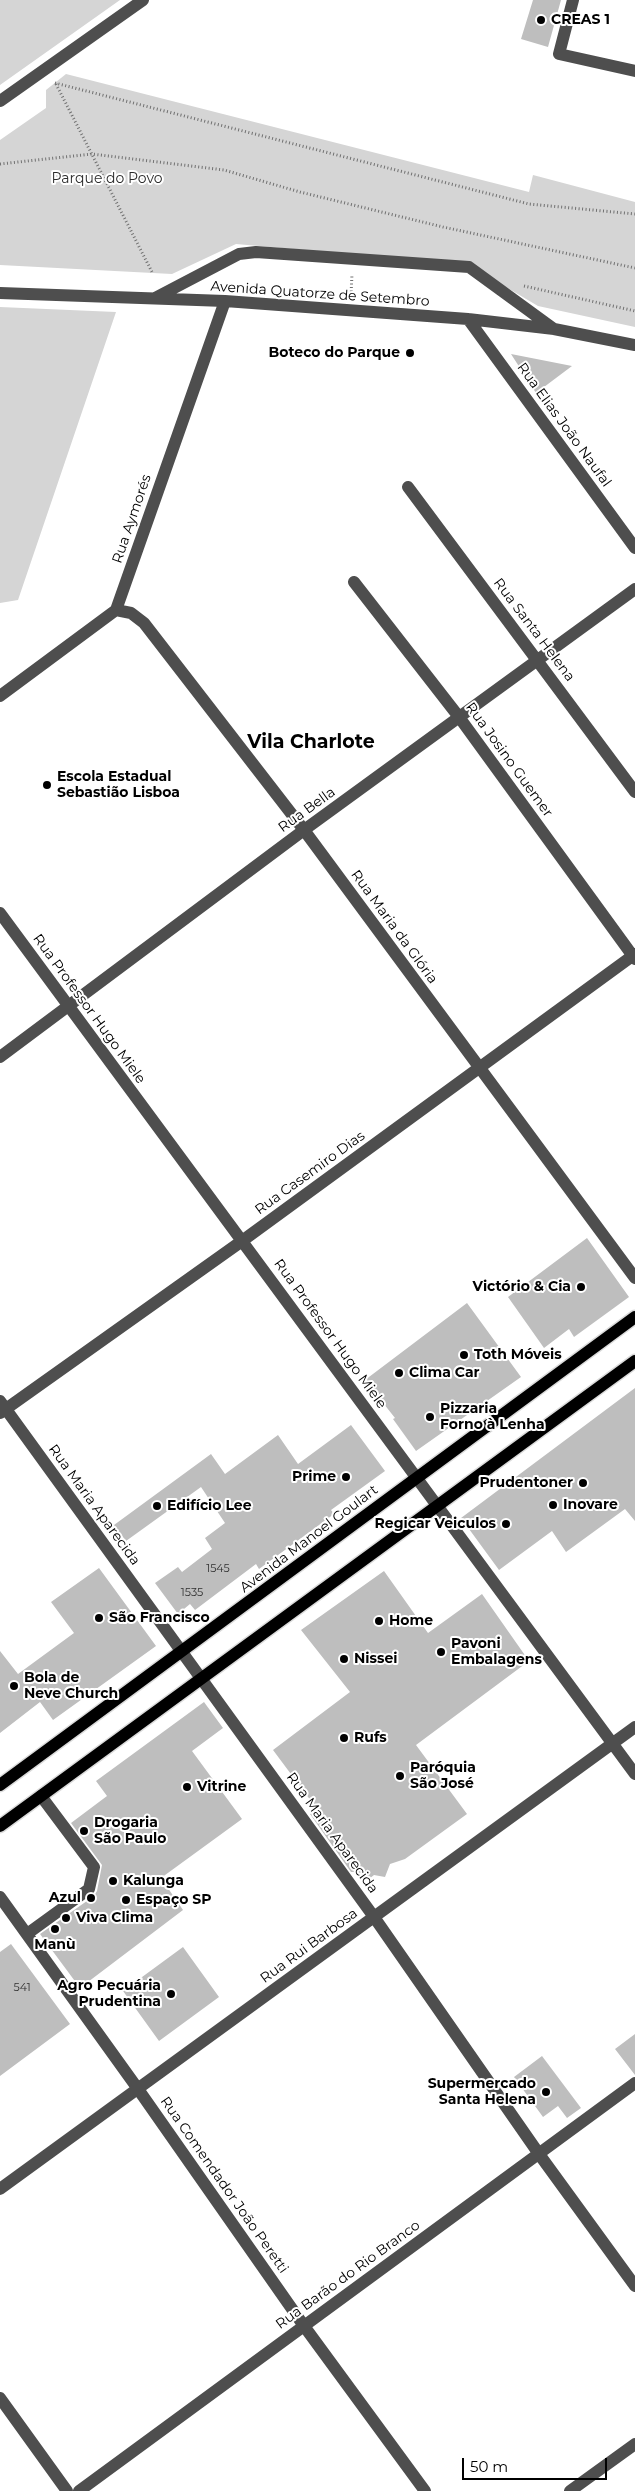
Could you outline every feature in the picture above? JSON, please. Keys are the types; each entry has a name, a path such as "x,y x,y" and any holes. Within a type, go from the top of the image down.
{"main road":[{"name":"Avenida Manoel Goulart","path":"0,1785 635,1316"},
{"path":"0,1826 635,1360"}],"street":[{"path":"0,101 143,0"},
{"path":"573,0 559,54 635,71"},
{"path":"153,299 238,254 256,252 469,267 554,329"},
{"name":"Avenida Quatorze de Setembro","path":"0,293 225,302 468,319 554,329 635,345"},
{"name":"Rua Aymorés","path":"116,610 225,302"},
{"name":"Rua Elias João Naufal","path":"468,319 635,548"},
{"name":"Rua Santa Helena","path":"408,487 635,792"},
{"name":"Rua Josino Guemer","path":"354,582 459,717 634,956"},
{"name":"Rua Bella","path":"0,1057 304,830 635,589"},
{"path":"0,696 116,610"},
{"name":"Rua Maria da Glória","path":"116,610 131,614 144,623 304,830 635,1278"},
{"name":"Rua Professor Hugo Miele","path":"0,913 635,1774"},
{"name":"Rua Casemiro Dias","path":"2,1407 242,1242 634,956"},
{"name":"Rua Maria Aparecida","path":"2,1407 182,1650 374,1917 539,2154 635,2286"},
{"name":"Rua Rui Barbosa","path":"0,2189 635,1727"},
{"path":"27,1934 89,1889 94,1867 42,1796"},
{"name":"Rua Comendador João Peretti","path":"0,1897 138,2088 304,2326 424,2491"},
{"name":"Rua Barão do Rio Branco","path":"79,2491 635,2083"},
{"path":"0,2398 67,2491"},
{"path":"570,2491 635,2444"}],"path":[{"path":"153,274 55,83 529,204 635,214"},
{"path":"0,164 92,154 224,170 300,192 443,227 635,268"},
{"path":"350,311 353,259"},
{"path":"518,285 635,310"}],"green space":[{"path":"0,0 120,0 0,85"},
{"name":"Parque do Povo","path":"66,74 529,192 533,175 635,202 635,327 538,306 467,264 236,244 172,274 0,265 0,140 46,108 46,90"},
{"path":"0,307 116,312 18,600 0,603"}],"building":[{"name":"CREAS 1","path":"533,0 561,0 548,47 521,39"},
{"path":"511,354 572,366 536,393"},
{"name":"Victório & Cia","path":"587,1238 629,1297 574,1337 569,1329 544,1348 508,1297"},
{"path":"467,1303 521,1377 416,1451 393,1419 395,1418 365,1380"},
{"path":"635,1388 635,1521 625,1509 566,1552 552,1531 499,1570 461,1518"},
{"path":"351,1425 385,1471 331,1510 334,1514 259,1569 256,1564 195,1610 190,1604 178,1614 155,1583 178,1567 182,1572 212,1549 205,1538 225,1523 201,1487 126,1541 114,1525 211,1454 225,1474 278,1435 298,1464"},
{"path":"99,1568 156,1646 53,1720 40,1702 0,1733 0,1651 18,1674 74,1633 51,1602"},
{"path":"384,1571 428,1633 482,1594 529,1661 416,1745 467,1814 405,1859 390,1864 385,1877 374,1875 369,1879 363,1879 355,1872 351,1872 310,1814 317,1809 273,1750 350,1692 301,1630"},
{"path":"204,1702 223,1728 192,1751 242,1819 161,1878 183,1910 80,1988 40,1934 94,1896 97,1891 102,1865 71,1823 107,1796 96,1781"},
{"path":"11,1944 70,2024 0,2076 0,1952"},
{"name":"Agro Pecuária Prudentina","path":"183,1947 219,1997 159,2041 123,1991"},
{"path":"635,2034 635,2075 615,2049"},
{"name":"Supermercado Santa Helena","path":"542,2056 581,2108 567,2118 558,2106 543,2117 514,2077"}],"place":[{"name":"CREAS 1","path":"541,20"},
{"name":"Boteco do Parque","path":"410,353"},
{"name":"Escola Estadual Sebastião Lisboa","path":"47,785"},
{"name":"Victório & Cia","path":"581,1287"},
{"name":"Toth Móveis","path":"464,1355"},
{"name":"Clima Car","path":"399,1373"},
{"name":"Pizzaria Forno à Lenha","path":"430,1417"},
{"name":"Prime","path":"346,1477"},
{"name":"Prudentoner","path":"583,1483"},
{"name":"Inovare","path":"553,1505"},
{"name":"Edifício Lee","path":"157,1506"},
{"name":"Regicar Veiculos","path":"506,1524"},
{"name":"São Francisco","path":"99,1618"},
{"name":"Home","path":"379,1621"},
{"name":"Pavoni Embalagens","path":"441,1652"},
{"name":"Nissei","path":"344,1659"},
{"name":"Bola de Neve Church","path":"14,1686"},
{"name":"Rufs","path":"344,1738"},
{"name":"Paróquia São José","path":"400,1776"},
{"name":"Vitrine","path":"187,1787"},
{"name":"Drogaria São Paulo","path":"84,1831"},
{"name":"Kalunga","path":"113,1881"},
{"name":"Azul","path":"91,1898"},
{"name":"Espaço SP","path":"126,1900"},
{"name":"Viva Clima","path":"66,1918"},
{"name":"Manù","path":"55,1929"},
{"name":"Agro Pecuária Prudentina","path":"171,1994"},
{"name":"Supermercado Santa Helena","path":"546,2092"}],"district":[{"name":"Vila Charlote","path":"311,742"}]}
